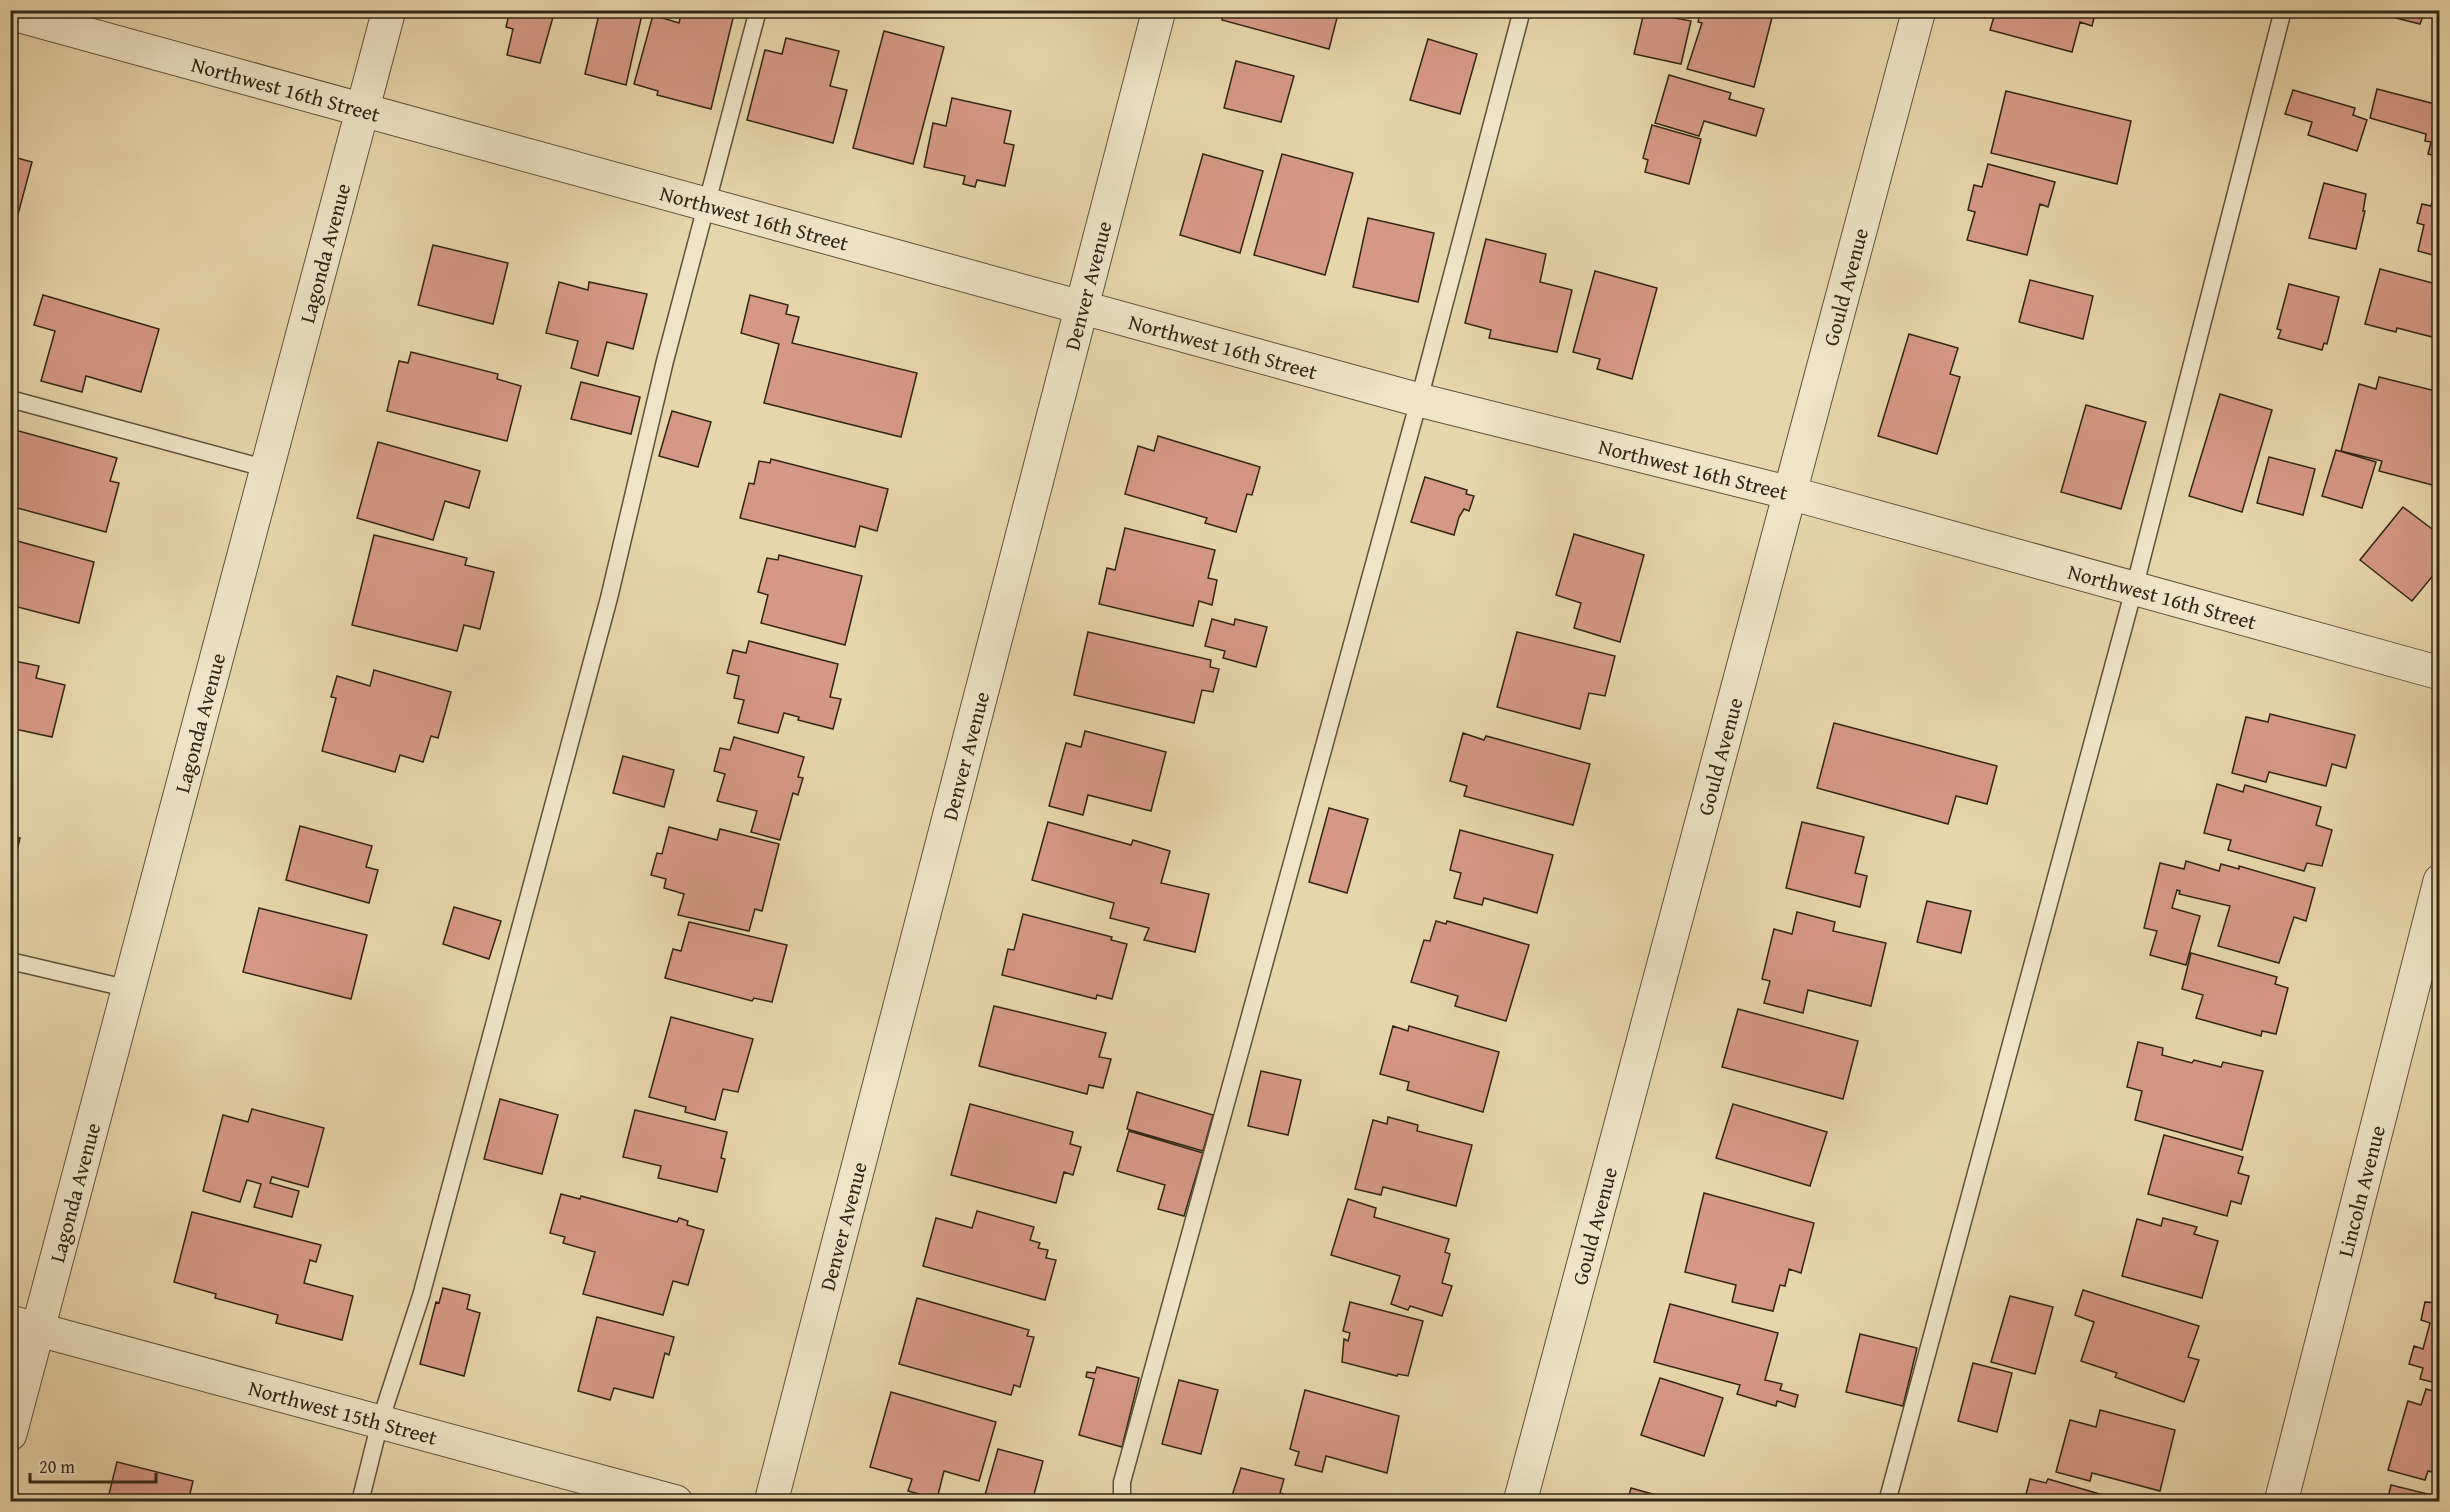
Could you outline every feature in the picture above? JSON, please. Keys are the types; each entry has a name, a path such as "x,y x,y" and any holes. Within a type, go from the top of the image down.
{"street":[{"name":"Lagonda Avenue","path":"10,1434 25,1326 130,989 389,10"},
{"name":"Denver Avenue","path":"771,1502 1158,10"},
{"name":"Gould Avenue","path":"1520,1502 1918,10"},
{"name":"Northwest 16th Street","path":"10,13 1419,400 1790,494 2439,673"},
{"name":"Lincoln Avenue","path":"2281,1502 2439,881"},
{"name":"Northwest 15th Street","path":"25,1326 676,1502"}],"lane":[{"path":"360,1502 380,1422 421,1296 609,598 665,361 758,10"},
{"path":"1122,1502 1122,1482 1419,400 1522,10"},
{"path":"1887,1502 2134,589 2283,10"},
{"path":"10,399 268,469"},
{"path":"10,961 130,989"}],"building":[{"path":"510,10 555,10 540,63 507,55 513,29 506,27"},
{"path":"600,10 643,10 626,85 585,74"},
{"path":"682,10 735,10 711,109 657,95 658,91 634,84 653,15 679,23"},
{"path":"1224,10 1339,10 1329,49 1222,20"},
{"path":"1701,10 1774,10 1754,87 1687,69 1702,23 1698,22"},
{"path":"1996,10 2096,10 2092,26 2080,22 2072,52 1990,30"},
{"path":"2364,10 2425,10 2420,24"},
{"path":"1644,12 1691,21 1681,64 1634,54"},
{"path":"884,31 944,47 913,164 853,148"},
{"path":"786,38 839,51 830,86 847,90 833,143 747,120 765,50 782,54"},
{"path":"1428,39 1477,54 1460,114 1410,100"},
{"path":"1236,61 1294,76 1281,122 1224,108"},
{"path":"1669,75 1731,93 1729,99 1764,109 1756,136 1704,121 1699,136 1655,123"},
{"path":"2377,89 2439,105 2440,101 2440,157 2428,154 2431,142 2425,141 2426,134 2370,118"},
{"path":"2293,90 2355,108 2353,115 2367,120 2357,151 2308,135 2312,122 2285,114"},
{"path":"2006,91 2131,121 2117,184 1991,153"},
{"path":"952,98 1011,111 1004,143 1014,145 1005,186 977,180 975,187 963,184 965,176 924,167 933,123 946,126"},
{"path":"1652,125 1701,139 1689,184 1645,172 1648,160 1643,158"},
{"path":"1203,154 1263,171 1240,253 1180,235"},
{"path":"1282,154 1353,173 1325,275 1254,255"},
{"path":"10,156 32,162 10,244"},
{"path":"1988,164 2055,182 2048,207 2040,204 2027,255 1967,240 1975,212 1968,210 1974,185 1982,187"},
{"path":"2438,181 2440,182 2440,257 2418,251 2424,225 2417,223 2422,204 2431,206"},
{"path":"2324,183 2366,194 2363,211 2365,211 2356,249 2309,238"},
{"path":"1368,218 1434,233 1418,302 1353,287"},
{"path":"1486,239 1546,254 1540,282 1572,290 1557,352 1489,338 1491,330 1465,323"},
{"path":"433,245 508,263 493,324 418,305"},
{"path":"2380,269 2440,285 2440,339 2397,328 2396,332 2365,324"},
{"path":"1595,271 1657,288 1632,379 1597,369 1600,359 1573,352"},
{"path":"2030,280 2093,296 2083,339 2019,322"},
{"path":"559,282 588,290 589,282 647,294 633,349 607,342 598,376 571,368 578,341 546,333"},
{"path":"2289,284 2339,297 2327,344 2324,343 2322,350 2278,338 2281,330 2277,329"},
{"path":"43,295 159,329 141,392 86,376 82,392 41,381 55,331 34,325"},
{"path":"750,295 788,305 786,314 799,317 792,343 917,373 901,437 764,403 779,344 741,333"},
{"path":"1909,334 1958,348 1950,374 1960,377 1937,454 1878,436"},
{"path":"411,352 498,374 497,379 521,386 507,441 387,411 399,361 408,363"},
{"path":"2379,377 2440,392 2440,487 2379,471 2382,461 2341,451 2359,384 2376,389"},
{"path":"581,382 640,397 631,434 571,419"},
{"path":"2220,394 2272,410 2242,512 2189,496"},
{"path":"2086,405 2146,422 2121,509 2061,492"},
{"path":"672,411 711,422 698,467 659,456"},
{"path":"15,430 117,458 110,481 119,483 106,532 10,506 10,490 15,476 10,475 10,447"},
{"path":"1158,436 1260,467 1252,495 1247,494 1236,532 1205,523 1207,518 1125,494 1138,446 1154,451"},
{"path":"378,442 480,471 469,508 445,501 433,540 357,518"},
{"path":"2336,450 2376,462 2362,508 2322,496"},
{"path":"2269,457 2315,469 2303,515 2257,503"},
{"path":"771,459 888,489 877,531 860,526 855,547 740,518 749,483 754,484 759,461 770,463"},
{"path":"1425,477 1467,490 1466,494 1474,496 1469,511 1464,509 1459,517 1454,535 1411,522"},
{"path":"2403,507 2440,535 2440,567 2412,601 2360,560"},
{"path":"1125,528 1215,550 1208,578 1217,580 1212,605 1199,601 1193,626 1099,604 1107,568 1115,570"},
{"path":"1574,534 1644,555 1620,642 1574,628 1581,603 1556,595"},
{"path":"374,535 467,558 465,565 494,572 480,629 464,625 457,651 352,625"},
{"path":"10,539 94,562 79,623 10,605"},
{"path":"779,555 862,576 845,645 761,623 768,595 758,592 767,558 778,560"},
{"path":"1212,619 1234,625 1235,619 1267,627 1256,667 1223,658 1225,651 1205,646"},
{"path":"1088,632 1211,660 1210,667 1219,669 1213,692 1202,690 1194,723 1074,695"},
{"path":"1517,632 1615,656 1605,696 1589,693 1580,729 1497,707"},
{"path":"749,641 838,664 830,697 841,699 833,729 798,720 799,717 784,713 778,733 738,723 744,700 734,698 739,676 727,673 733,650 746,653"},
{"path":"10,660 39,666 36,678 65,685 52,737 10,728"},
{"path":"374,670 451,692 438,738 431,736 423,762 400,755 395,772 322,751 336,698 331,697 337,676 370,686"},
{"path":"2270,714 2355,735 2346,768 2332,764 2326,786 2269,772 2266,782 2232,773 2246,717 2268,722"},
{"path":"1834,723 1997,766 1987,804 1956,796 1948,824 1817,788"},
{"path":"1085,731 1166,752 1151,811 1088,795 1083,815 1049,806 1066,743 1081,747"},
{"path":"1463,733 1484,740 1486,736 1590,764 1573,825 1464,796 1467,786 1450,781"},
{"path":"734,737 804,757 798,777 803,778 798,795 793,793 780,840 751,832 757,811 717,801 725,774 714,771 720,748 730,750"},
{"path":"623,756 674,770 664,807 613,793"},
{"path":"2217,784 2243,792 2245,785 2321,807 2316,825 2332,830 2322,866 2307,863 2304,871 2228,850 2231,840 2204,833"},
{"path":"1329,808 1368,819 1347,893 1309,882"},
{"path":"1048,822 1131,845 1133,840 1170,851 1161,883 1209,894 1195,952 1144,940 1149,928 1110,918 1114,903 1032,880"},
{"path":"1802,822 1864,837 1855,873 1867,876 1860,907 1786,888"},
{"path":"300,826 372,846 366,867 378,870 369,903 286,880"},
{"path":"669,827 717,840 720,829 779,844 762,911 755,909 749,931 678,915 684,894 664,888 666,879 651,875 657,853 662,854"},
{"path":"1460,830 1553,855 1537,913 1484,898 1482,905 1454,898 1461,873 1450,870"},
{"path":"10,835 20,838 10,881"},
{"path":"2186,861 2219,871 2221,864 2239,869 2239,866 2315,888 2306,921 2294,917 2279,963 2218,946 2230,906 2179,894 2180,891 2177,890 2172,908 2200,916 2186,965 2150,955 2157,931 2144,928 2160,863 2184,869"},
{"path":"1927,901 1971,911 1961,953 1917,942"},
{"path":"454,907 501,921 489,959 443,944"},
{"path":"259,908 367,935 351,999 243,972"},
{"path":"1797,912 1835,922 1833,931 1886,943 1871,1006 1808,990 1803,1013 1764,1003 1770,981 1762,979 1774,929 1792,934"},
{"path":"1023,914 1112,937 1111,940 1127,944 1112,999 1097,995 1096,999 1002,975 1008,949 1014,950"},
{"path":"1436,921 1446,924 1447,921 1529,945 1506,1021 1455,1006 1458,996 1411,982 1424,940 1430,941"},
{"path":"689,922 787,945 772,1002 754,998 752,1001 665,978 673,949 681,951"},
{"path":"2191,953 2277,977 2275,984 2288,988 2276,1034 2262,1031 2261,1036 2196,1018 2203,995 2182,989"},
{"path":"994,1006 1106,1033 1099,1057 1111,1059 1103,1088 1089,1085 1087,1094 979,1066"},
{"path":"1738,1009 1858,1041 1843,1099 1722,1067"},
{"path":"671,1017 753,1039 738,1092 723,1089 715,1120 685,1112 686,1107 649,1097"},
{"path":"1393,1026 1408,1031 1409,1026 1499,1052 1483,1112 1407,1090 1409,1082 1380,1074"},
{"path":"2138,1042 2163,1048 2162,1055 2192,1063 2194,1060 2221,1067 2223,1062 2263,1071 2242,1150 2135,1120 2142,1091 2127,1087"},
{"path":"1261,1071 1301,1080 1288,1135 1248,1126"},
{"path":"1137,1092 1213,1115 1203,1151 1127,1129"},
{"path":"500,1099 558,1115 542,1174 484,1159"},
{"path":"970,1104 1073,1132 1070,1144 1081,1147 1073,1175 1064,1172 1056,1203 951,1175"},
{"path":"1733,1104 1827,1132 1810,1186 1716,1158"},
{"path":"252,1109 324,1128 308,1187 272,1177 270,1183 299,1191 292,1217 254,1207 261,1184 247,1180 240,1202 203,1191 223,1115 248,1122"},
{"path":"635,1110 727,1132 721,1158 725,1159 717,1192 658,1178 661,1166 623,1157"},
{"path":"1388,1117 1418,1125 1417,1131 1472,1145 1456,1206 1383,1187 1381,1195 1355,1189 1373,1120 1387,1124"},
{"path":"1129,1131 1203,1153 1184,1216 1158,1209 1165,1185 1117,1171"},
{"path":"2164,1135 2243,1157 2238,1173 2249,1176 2241,1204 2231,1201 2227,1216 2148,1194"},
{"path":"1704,1193 1814,1223 1801,1273 1789,1269 1785,1286 1780,1285 1773,1311 1732,1302 1736,1285 1685,1272"},
{"path":"561,1194 580,1199 581,1196 677,1222 679,1218 688,1221 687,1225 704,1230 688,1285 673,1281 663,1315 583,1294 595,1252 563,1243 565,1237 550,1233"},
{"path":"1348,1199 1376,1208 1374,1217 1449,1239 1445,1252 1450,1254 1442,1283 1452,1286 1442,1316 1410,1306 1408,1310 1391,1304 1400,1276 1331,1255"},
{"path":"977,1211 1034,1227 1030,1240 1040,1243 1038,1248 1048,1250 1046,1258 1056,1260 1045,1300 923,1266 936,1218 972,1228"},
{"path":"192,1212 321,1245 316,1262 310,1260 304,1283 353,1296 342,1340 276,1323 278,1315 215,1298 216,1294 174,1282"},
{"path":"2163,1218 2197,1227 2194,1234 2218,1241 2202,1298 2122,1276 2137,1219 2161,1226"},
{"path":"443,1288 470,1295 467,1309 480,1313 464,1376 420,1364 436,1302 439,1303"},
{"path":"2083,1290 2199,1326 2188,1357 2199,1360 2184,1402 2115,1377 2117,1373 2081,1361 2094,1322 2075,1315"},
{"path":"2010,1296 2053,1307 2035,1374 1991,1362"},
{"path":"917,1298 1029,1330 1027,1336 1034,1337 1020,1387 1014,1385 1011,1395 899,1364"},
{"path":"1350,1302 1423,1321 1408,1376 1398,1374 1397,1376 1342,1362 1344,1339 1348,1341 1350,1333 1343,1331"},
{"path":"2425,1302 2440,1303 2440,1384 2420,1379 2423,1368 2409,1364 2414,1346 2423,1349 2430,1323 2421,1320"},
{"path":"1670,1304 1778,1333 1765,1380 1782,1384 1780,1390 1798,1395 1795,1407 1777,1401 1776,1406 1737,1394 1740,1385 1654,1362"},
{"path":"597,1317 674,1337 669,1355 665,1353 653,1398 614,1388 610,1400 578,1391"},
{"path":"1860,1334 1917,1348 1903,1406 1846,1392"},
{"path":"1973,1363 2012,1373 1997,1432 1958,1421"},
{"path":"1097,1367 1139,1378 1122,1447 1079,1435 1094,1379 1086,1377 1087,1372 1095,1373"},
{"path":"1660,1378 1723,1398 1704,1456 1641,1435"},
{"path":"1179,1380 1218,1390 1201,1454 1162,1444"},
{"path":"2426,1389 2440,1393 2440,1474 2428,1471 2425,1480 2388,1470 2408,1401 2421,1405"},
{"path":"1305,1390 1399,1416 1387,1473 1326,1456 1322,1472 1295,1465 1299,1452 1290,1449"},
{"path":"891,1392 996,1422 979,1481 944,1471 937,1499 908,1491 912,1479 870,1467"},
{"path":"2100,1410 2175,1430 2160,1491 2092,1473 2090,1481 2056,1472 2070,1420 2096,1427"},
{"path":"998,1449 1043,1461 1032,1502 983,1502"},
{"path":"117,1462 193,1481 188,1502 107,1502"},
{"path":"1241,1468 1284,1479 1280,1493 1314,1502 1230,1502"},
{"path":"2030,1479 2046,1483 2048,1479 2127,1502 2024,1502"},
{"path":"2391,1485 2440,1497 2440,1502 2387,1502"},
{"path":"1631,1488 1681,1502 1627,1502"}]}
